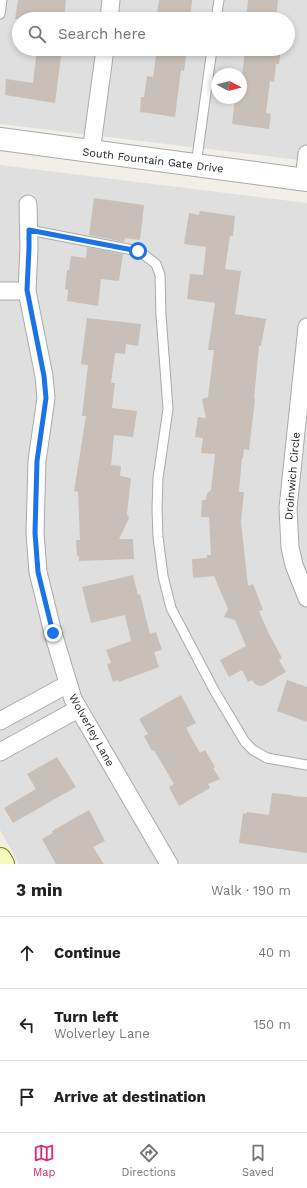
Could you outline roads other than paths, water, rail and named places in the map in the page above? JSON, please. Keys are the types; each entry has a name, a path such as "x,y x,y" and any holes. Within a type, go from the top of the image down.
{"main road":[{"path":"0,859 3,864"}],"street":[{"path":"110,12 112,0"},
{"path":"91,152 104,56"},
{"name":"South Fountain Gate Drive","path":"0,139 305,180"},
{"path":"305,180 307,154"},
{"name":"Wolverley Lane","path":"28,204 29,248 27,290 44,376 46,398 37,461 35,533 38,572 53,633 72,699 169,864"},
{"path":"0,291 27,290"},
{"name":"Droinwich Circle","path":"307,327 288,514 290,547 294,565 307,598"},
{"path":"0,721 68,684"},
{"path":"0,752 78,709"}],"lane":[{"path":"0,14 2,0"},
{"path":"217,12 219,0"},
{"path":"196,166 211,56"},
{"path":"29,230 138,251 156,264 160,275 161,315 168,409 158,478 156,510 163,576 171,608 214,690 245,742 253,750 267,758 307,765"}]}
